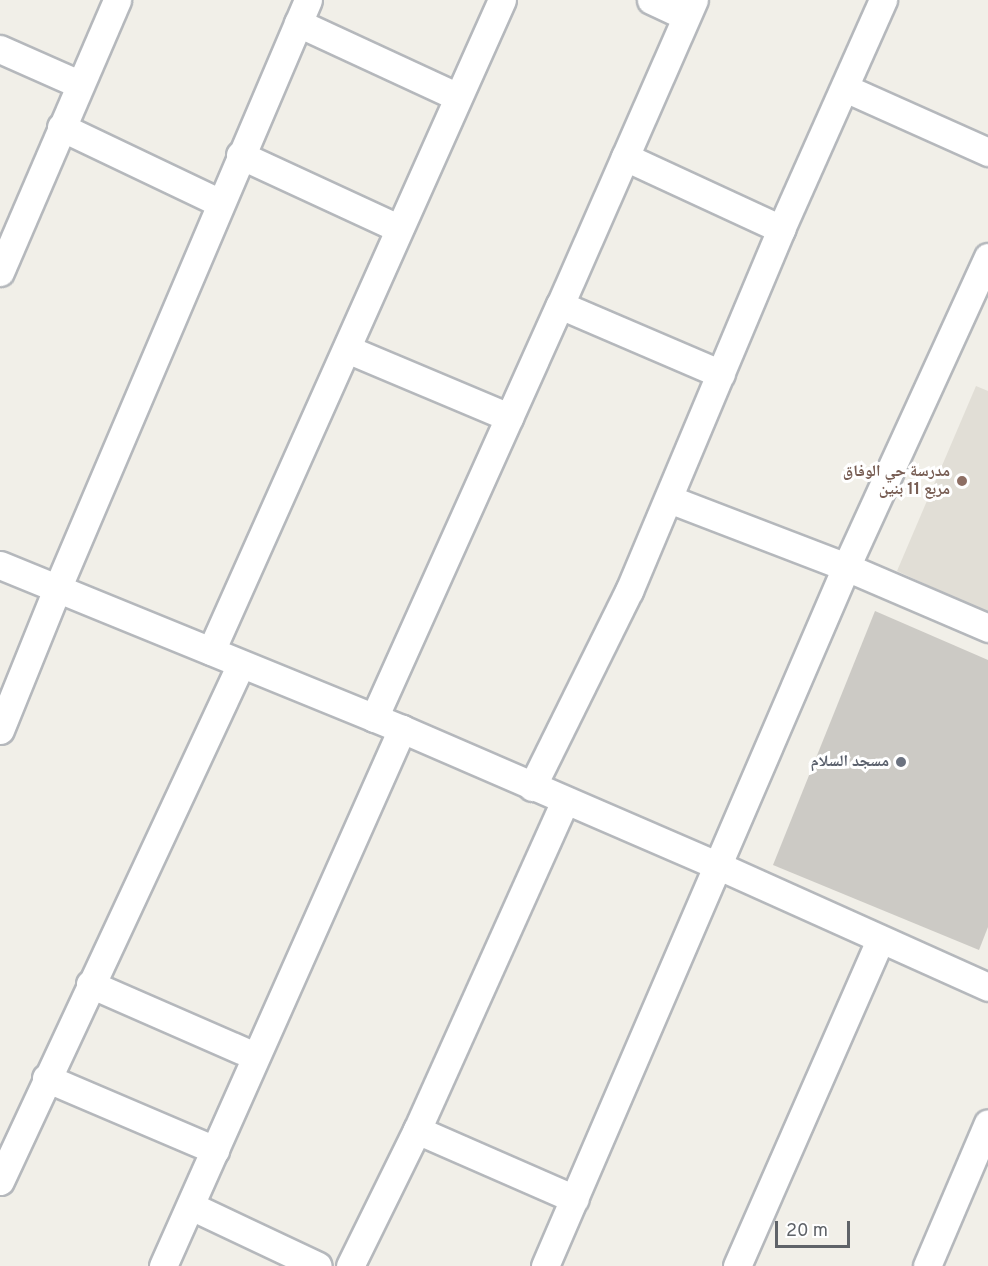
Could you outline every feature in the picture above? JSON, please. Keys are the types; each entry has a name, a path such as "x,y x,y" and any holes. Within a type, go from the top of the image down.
{"street":[{"path":"0,272 117,0"},
{"path":"211,651 347,349 398,228 502,0"},
{"path":"374,718 560,306 690,8 651,0"},
{"path":"532,787 629,591 781,229 884,0"},
{"path":"0,730 240,155 303,12 458,97"},
{"path":"0,49 79,84"},
{"path":"845,88 988,152"},
{"path":"61,127 220,203"},
{"path":"240,155 398,228"},
{"path":"625,157 781,229"},
{"path":"545,1266 719,867 846,567 988,257"},
{"path":"560,306 721,374"},
{"path":"347,349 509,417"},
{"path":"669,499 846,567 988,628"},
{"path":"0,565 402,729 880,940 986,980"},
{"path":"0,1181 9,1137 46,1078 241,664"},
{"path":"163,1266 402,729"},
{"path":"350,1266 417,1130 565,801"},
{"path":"737,1266 880,940"},
{"path":"90,984 255,1056"},
{"path":"46,1078 215,1150"},
{"path":"927,1266 988,1124"},
{"path":"417,1130 575,1199"},
{"path":"191,1206 318,1266"}],"shaded area":[{"name":"مدرسة حي الوفاق مربع 11 بنين","path":"976,386 988,391 988,613 897,571"}],"building":[{"name":"مسجد السلام","path":"875,611 988,660 988,927 979,950 773,865"}],"place":[{"name":"مدرسة حي الوفاق مربع 11 بنين","path":"962,481"},
{"name":"مسجد السلام","path":"901,762"}]}
